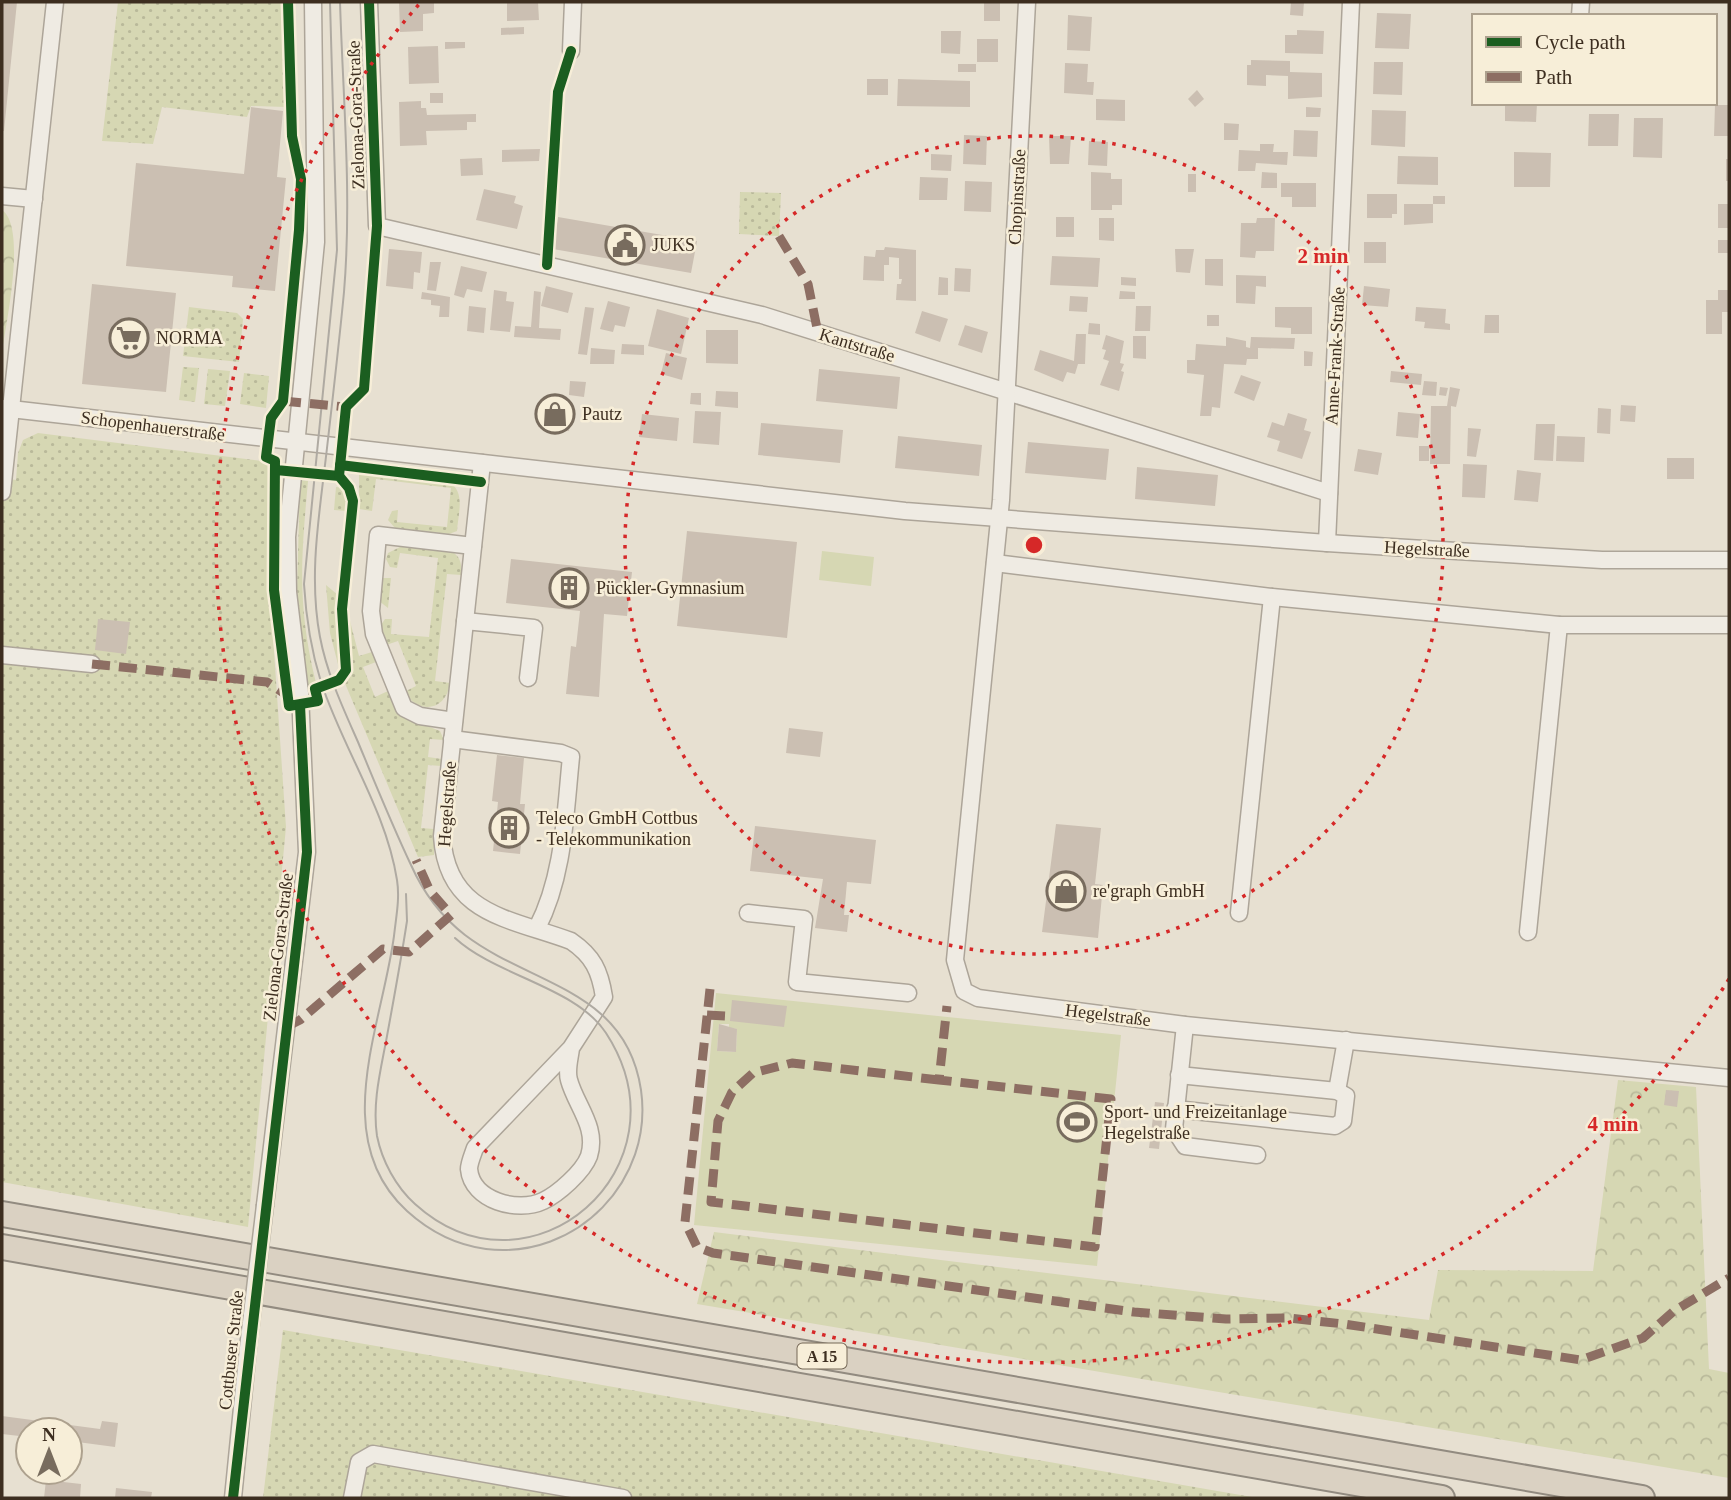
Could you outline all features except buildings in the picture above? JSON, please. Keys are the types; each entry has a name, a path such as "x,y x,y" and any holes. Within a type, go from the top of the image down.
{"highway":[{"name":"A 15","path":"2,1214 1642,1498"},
{"name":"A 15","path":"2,1247 1442,1498"}],"street":[{"path":"2,492 6,409 34,199 55,2"},
{"name":"Zielona-Gora-Straße","path":"265,1205 307,852 300,692 288,592 287,537 318,214 313,2"},
{"name":"Zielona-Gora-Straße","path":"369,2 377,226"},
{"path":"571,51 573,2"},
{"name":"Chopinstraße","path":"1008,391 1027,2"},
{"name":"Anne-Frank-Straße","path":"1326,543 1351,2"},
{"path":"2,196 34,199"},
{"name":"Kantstraße","path":"377,226 762,315 1329,493"},
{"name":"Hegelstraße","path":"1008,391 995,563 955,960 964,991 978,999 1185,1025 1729,1078"},
{"name":"Schopenhauerstraße","path":"6,409 295,442"},
{"name":"Hegelstraße","path":"295,442 905,511 1326,543 1602,560 1729,559"},
{"name":"Hegelstraße","path":"482,463 442,836 443,859 452,880 465,898 481,908 571,941 584,950 595,963 604,997 570,1048 475,1149 469,1169 477,1189 493,1201 513,1204 542,1202 577,1174 589,1158 591,1137 587,1116 575,1099 568,1076 570,1048"},
{"path":"454,721 420,716 404,708 374,634 371,611 378,535 472,546"},
{"path":"995,563 1272,597 1559,625 1729,625"},
{"path":"1238,913 1272,597"},
{"path":"465,621 534,628 528,678"},
{"path":"1528,932 1559,625"},
{"path":"2,655 92,664"},
{"path":"452,739 561,753 571,757 560,861 546,910 537,928"},
{"path":"748,913 804,919 797,982 908,993"},
{"path":"1185,1025 1174,1129 1185,1146 1256,1155"},
{"path":"1337,1091 1346,1040"},
{"path":"1175,1109 1335,1126 1343,1121 1346,1096 1337,1091 1179,1075"},
{"name":"Cottbuser Straße","path":"233,1498 265,1205"},
{"path":"352,1498 359,1462 373,1454 547,1492 623,1498"}],"green space":[{"path":"118,2 283,2 286,107 251,106 247,117 162,107 153,144 102,141"},
{"path":"740,192 781,193 779,236 739,234"},
{"path":"2,210 9,220 13,235 14,255 2,352"},
{"path":"189,307 237,313 243,319 239,362 183,356"},
{"path":"183,367 199,368 195,402 179,400"},
{"path":"208,369 230,371 225,406 204,404"},
{"path":"244,373 269,376 266,408 240,404"},
{"path":"38,433 270,462 268,563 286,827 248,1227 2,1182 2,478 16,480 18,453 23,440"},
{"path":"363,472 449,482 458,491 459,497 457,531 449,534 395,528 388,520 392,511 398,510 397,522 447,527 451,488 376,479 372,511 359,509 359,474"},
{"path":"300,480 308,481 302,582 306,630 316,683 310,685 314,696 306,697 297,591"},
{"path":"336,487 345,488 349,500 347,511 334,510"},
{"path":"402,546 451,551 461,564 461,575 447,574 435,681 450,683 443,699 431,707 417,704 404,692 416,686 398,641 386,645 379,628 385,619 392,619 391,634 429,637 438,558 400,553 397,568 390,567 386,559 388,553"},
{"path":"822,551 874,557 871,586 819,580"},
{"path":"383,578 391,578 388,608 379,601"},
{"path":"326,585 338,595 343,669 340,672 330,633"},
{"path":"350,621 359,656 372,652 376,662 363,667 375,697 388,691 399,715 440,731 444,740 430,739 428,757 442,759 441,766 428,765 421,828 434,829 434,855 418,857 344,681 350,671 347,622"},
{"path":"716,993 1121,1035 1097,1266 694,1225","holes":["719,1024 729,1024 729,1028 737,1029 736,1052 717,1051"]},
{"path":"1618,1080 1696,1087 1709,1369 1729,1373 1729,1478 697,1304 714,1232 1429,1320 1438,1270 1593,1271"},
{"path":"283,1330 1258,1498 263,1498"}],"tram line":[{"path":"330,2 337,250 304,584 309,634 321,682 384,829 397,880 398,901 394,936 366,1080 365,1116 370,1150 383,1182 407,1211 424,1225 444,1236 475,1247 519,1249 550,1241 578,1227 602,1207 622,1183 635,1154 642,1123 641,1090 632,1056 617,1030 596,1010 465,935 427,894 397,835 336,691 323,651 315,590 316,542 344,292 347,220 340,2"},
{"path":"406,894 407,921 376,1098 377,1136 386,1164 396,1182 415,1204 460,1232 506,1240 549,1231 586,1208 614,1173 629,1131 627,1083 606,1033 593,1017 576,1004 492,962 455,938"}],"marked path":[{"path":"779,236 808,284 818,333"},
{"path":"283,401 346,407"},
{"path":"92,664 267,682 288,696"},
{"path":"286,1027 300,1020 383,949 409,952 451,915 430,891 416,860"},
{"path":"710,989 685,1222 697,1247 713,1253 1134,1312 1226,1319 1288,1318 1344,1324 1581,1360 1643,1338 1674,1311 1729,1278"},
{"path":"939,1080 792,1063 753,1073 732,1092 718,1121 711,1202 1095,1247 1111,1099 939,1080 947,1006"},
{"path":"707,1015 727,1016"}],"cycle path":[{"path":"276,470 339,476 349,488 353,501 342,609 346,670 339,680 315,689 318,701 289,706 274,590 275,461 266,457 271,418 283,401 299,230 301,179 292,136 288,2"},
{"path":"339,476 346,407 364,389 377,226 369,2"},
{"path":"547,265 558,92 571,51"},
{"path":"340,465 481,482"},
{"path":"233,1498 307,852 300,705"}],"place":[{"name":"JUKS","path":"625,245"},
{"name":"NORMA","path":"129,338"},
{"name":"Pautz","path":"555,414"},
{"name":"Pückler-Gymnasium","path":"569,588"},
{"name":"Teleco GmbH Cottbus - Telekommunikation","path":"509,828"},
{"name":"re'graph GmbH","path":"1066,891"},
{"name":"Sport- und Freizeitanlage Hegelstraße","path":"1077,1122"}]}
